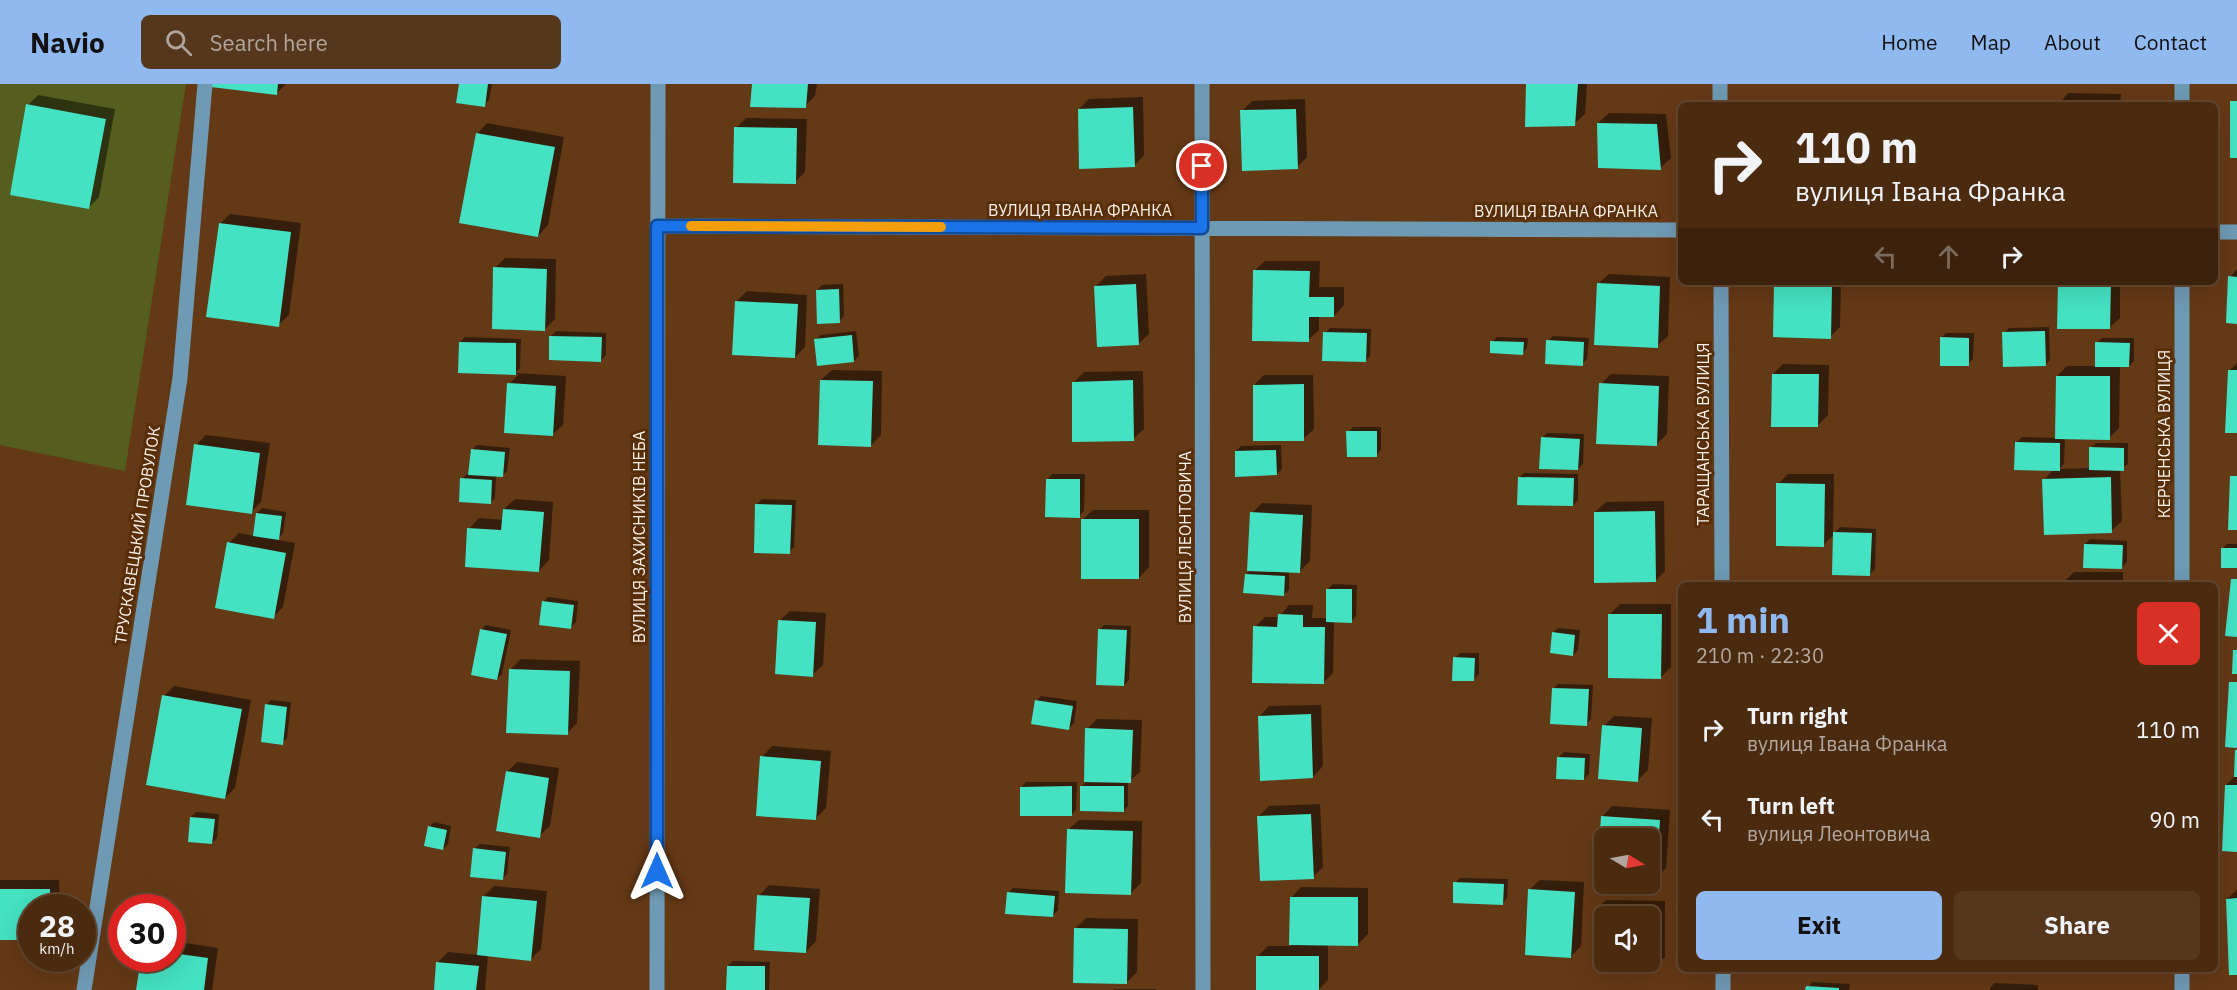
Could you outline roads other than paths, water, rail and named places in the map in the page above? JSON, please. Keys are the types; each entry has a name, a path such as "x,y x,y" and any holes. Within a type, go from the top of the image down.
{"street":[{"name":"ТРУСКАВЕЦЬКИЙ ПРОВУЛОК","path":"84,990 180,378 204,84"},
{"name":"ВУЛИЦЯ ЗАХИСНИКІВ НЕБА","path":"657,990 658,84"},
{"name":"ВУЛИЦЯ ЛЕОНТОВИЧА","path":"1202,84 1203,990"},
{"path":"1720,84 1720,102"},
{"path":"2181,84 2182,102"},
{"name":"ВУЛИЦЯ ІВАНА ФРАНКА","path":"657,226 1678,230"},
{"path":"2218,232 2237,232"},
{"name":"ТАРАЩАНСЬКА ВУЛИЦЯ","path":"1721,285 1722,582"},
{"name":"КЕРЧЕНСЬКА ВУЛИЦЯ","path":"2182,285 2182,582"},
{"path":"1723,972 1723,990"},
{"path":"2182,972 2182,990"}]}
